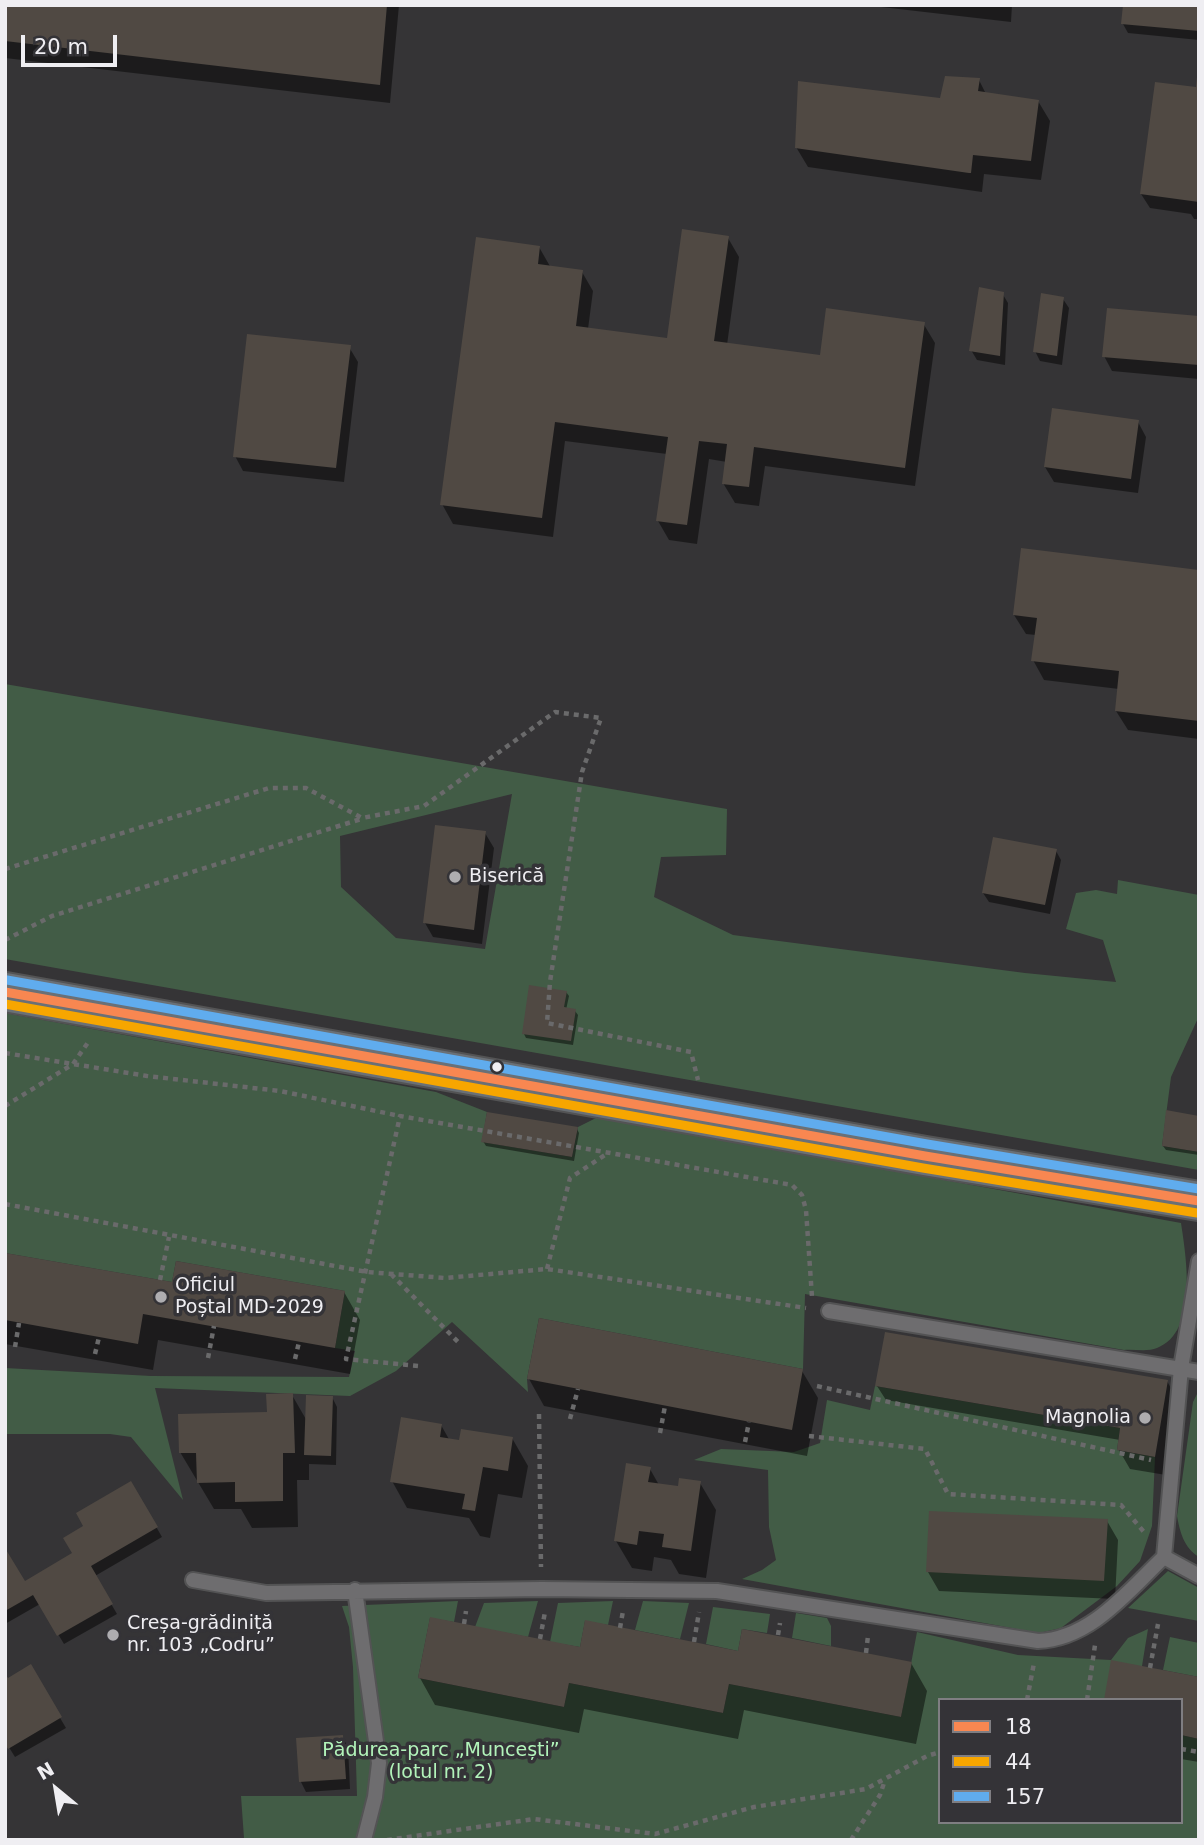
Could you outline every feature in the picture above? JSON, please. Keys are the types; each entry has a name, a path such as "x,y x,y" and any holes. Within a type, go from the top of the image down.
{"main road":[{"path":"5,992 925,1156 1199,1201"}],"lane":[{"path":"193,1580 266,1593 542,1589 717,1591 1038,1641 1056,1641 1074,1635 1099,1618 1164,1557 1181,1368 1199,1261"},
{"path":"829,1311 1199,1372"},
{"path":"1164,1557 1199,1576"},
{"path":"355,1590 379,1763 375,1797 364,1840"}],"path":[{"path":"5,940 52,916 362,818 424,806 555,712 601,719 582,772 550,982 547,1023 691,1052"},
{"path":"5,869 269,788 306,788 362,818"},
{"path":"5,1105 73,1064 109,1012"},
{"path":"5,1053 147,1076 279,1091 400,1116 792,1185 802,1195 806,1210 813,1309 547,1269 445,1278 367,1272 5,1205"},
{"path":"400,1116 346,1359 418,1366"},
{"path":"547,1269 570,1178 610,1152"},
{"path":"160,1280 169,1236"},
{"path":"391,1274 461,1345"},
{"path":"15,1347 19,1323"},
{"path":"208,1358 214,1326"},
{"path":"95,1354 99,1337"},
{"path":"295,1359 299,1342"},
{"path":"817,1386 1173,1465"},
{"path":"570,1419 578,1389"},
{"path":"660,1433 665,1406"},
{"path":"539,1414 542,1589"},
{"path":"745,1442 749,1422"},
{"path":"810,1436 925,1450 948,1494 1121,1505 1164,1557"},
{"path":"1087,1698 1099,1618"},
{"path":"1150,1668 1158,1624"},
{"path":"1027,1698 1038,1641"},
{"path":"386,1840 534,1819 655,1834 754,1807 866,1788 938,1753"},
{"path":"851,1840 880,1795 885,1778"}],"green space":[{"path":"5,684 727,809 726,855 661,857 654,897 733,935 1025,973 1116,982 1103,940 1066,929 1076,893 1096,890 1117,894 1118,880 1199,895 1199,1016 1171,1077 1162,1146 1199,1152 1199,1170 5,959","holes":["512,794 485,949 396,938 341,887 340,836"]},
{"path":"5,1013 436,1092 487,1112 482,1142 572,1157 578,1127 598,1117 1181,1223 1187,1273 1184,1310 1179,1326 1170,1339 1157,1348 1124,1350 805,1294 803,1369 539,1318 527,1379 528,1392 452,1322 396,1371 350,1396 155,1388 183,1500 131,1437 110,1434 5,1434 5,1368 151,1376 349,1377 355,1351 335,1348 345,1291 176,1261 172,1282 5,1253"},
{"path":"875,1386 1120,1428 1117,1450 1155,1457 1152,1526 1140,1561 1117,1586 1061,1628 1039,1633 742,1579 776,1560 769,1527 768,1470 694,1460 721,1449 794,1452 820,1443 827,1400 870,1410"},
{"path":"1199,1390 1199,1557 1186,1544 1177,1516 1193,1402"},
{"path":"1168,1571 1199,1588 1199,1621 1128,1608"},
{"name":"Pădurea-parc „Muncești” (lotul nr. 2)","path":"458,1601 454,1622 430,1618 418,1678 564,1707 569,1683 723,1713 729,1684 901,1717 917,1632 1018,1655 1111,1660 1128,1638 1148,1629 1142,1666 1106,1698 938,1698 938,1824 1183,1824 1183,1735 1199,1739 1199,1840 160,1840 244,1838 241,1796 357,1796 353,1667 349,1627 342,1606"},
{"path":"538,1601 528,1637 475,1627 484,1603"},
{"path":"613,1601 608,1625 585,1621 580,1647 550,1642 558,1603"},
{"path":"643,1601 689,1603 680,1639 635,1630"},
{"path":"713,1607 770,1614 767,1633 742,1629 738,1651 706,1644"},
{"path":"796,1613 827,1618 831,1626 831,1646 792,1638"},
{"path":"1170,1637 1199,1643 1199,1677 1163,1670"}],"building":[{"path":"5,5 387,5 380,85 5,41"},
{"path":"1123,5 1199,5 1199,31 1121,24"},
{"path":"945,76 980,78 978,91 1039,100 1031,161 973,155 969,173 795,148 798,81 940,98"},
{"path":"1197,77 1199,202 1140,194 1155,82 1196,87"},
{"path":"682,229 729,236 714,341 820,355 826,308 925,322 905,468 754,447 749,487 722,484 727,444 699,441 687,525 656,521 668,437 555,422 542,518 440,505 476,237 540,246 538,264 583,270 576,326 667,338"},
{"path":"979,287 1004,292 1000,356 969,351"},
{"path":"1041,293 1064,297 1057,356 1033,352"},
{"path":"1107,308 1199,316 1199,365 1102,357"},
{"path":"247,334 351,345 336,468 233,457"},
{"path":"1052,408 1139,420 1131,479 1044,467"},
{"path":"1021,548 1199,570 1199,721 1115,711 1119,671 1031,661 1037,618 1013,615"},
{"name":"Biserică","path":"435,825 486,831 474,930 423,923"},
{"path":"993,837 1057,849 1045,905 982,893"},
{"path":"529,985 567,991 564,1007 576,1009 571,1041 522,1034"},
{"path":"1166,1110 1199,1116 1199,1152 1162,1146"},
{"path":"487,1112 578,1127 572,1157 481,1142"},
{"path":"5,1253 172,1282 176,1261 345,1291 335,1348 143,1314 138,1344 5,1320"},
{"path":"539,1318 803,1369 792,1430 527,1379"},
{"path":"885,1332 1168,1380 1155,1457 1117,1450 1120,1428 875,1386"},
{"path":"293,1393 295,1453 283,1453 283,1501 235,1502 235,1482 197,1483 196,1453 179,1453 178,1414 267,1412 266,1394"},
{"path":"306,1395 333,1396 331,1456 304,1455"},
{"path":"401,1417 442,1424 440,1437 459,1440 461,1429 513,1437 508,1471 483,1467 475,1511 462,1509 465,1494 390,1482"},
{"path":"626,1463 651,1467 648,1482 678,1486 679,1478 701,1481 691,1551 662,1547 664,1534 639,1531 637,1545 614,1541"},
{"path":"131,1481 158,1527 91,1566 113,1604 57,1636 33,1595 5,1611 5,1548 25,1581 72,1553 63,1538 83,1526 76,1513"},
{"path":"929,1511 1108,1519 1104,1581 926,1572"},
{"path":"430,1617 580,1647 585,1620 738,1651 742,1629 912,1662 901,1717 729,1684 723,1713 569,1683 564,1707 418,1678"},
{"path":"1111,1660 1199,1677 1199,1739 1183,1735 1183,1698 1104,1698"},
{"path":"31,1664 62,1717 8,1749 5,1744 5,1674 8,1678"},
{"path":"343,1735 346,1779 299,1782 296,1738"}],"transit line":[{"name":"157","path":"7,980 927,1144 1199,1189"},
{"name":"18","path":"5,992 925,1156 1199,1201"},
{"name":"44","path":"5,1004 923,1168 1197,1213"}],"place":[{"name":"Biserică","path":"455,877"},
{"name":"Oficiul Poștal MD-2029","path":"161,1297"},
{"name":"Magnolia","path":"1145,1418"},
{"name":"Creșa-grădiniță nr. 103 „Codru”","path":"113,1635"}]}
